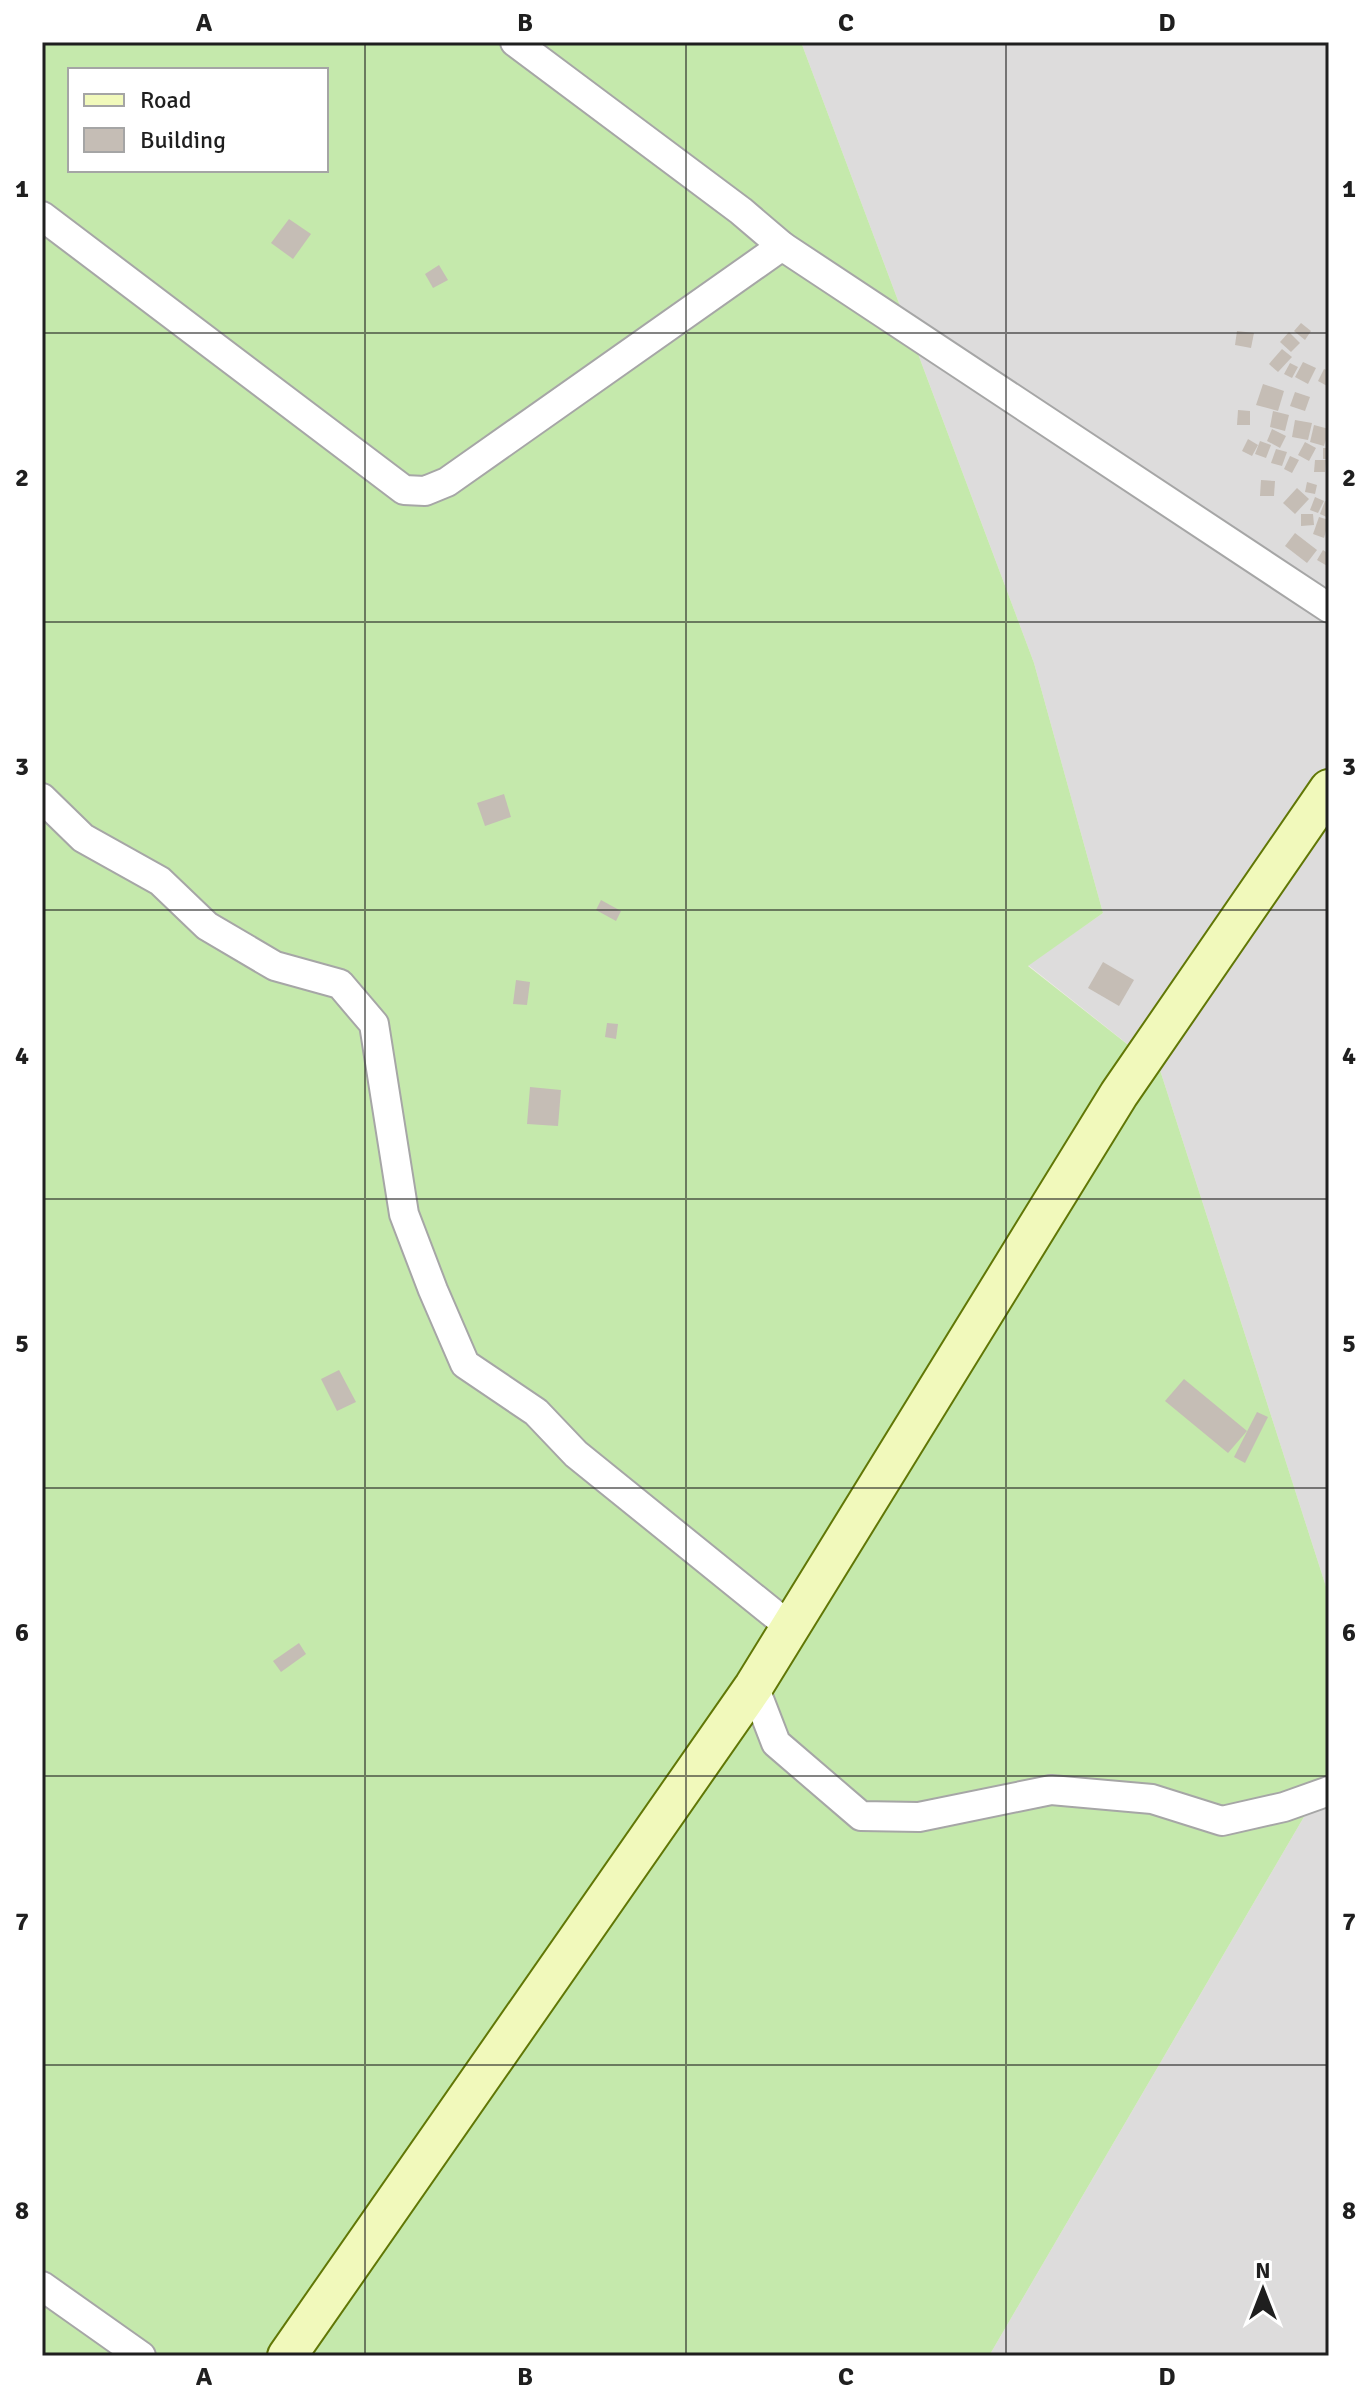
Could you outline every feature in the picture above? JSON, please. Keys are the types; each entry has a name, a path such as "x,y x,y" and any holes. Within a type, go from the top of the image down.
{"street":[{"path":"515,42 741,211 782,246 1329,608"},
{"path":"42,216 404,490 425,491 447,482 782,246"},
{"path":"287,2356 754,1686 1119,1094 1329,789"},
{"path":"42,798 83,838 160,881 207,926 275,966 340,984 374,1024 404,1214 465,1364 536,1412 576,1454 790,1627"},
{"path":"754,1686 776,1743 861,1816 919,1817 1051,1790 1152,1799 1222,1821 1284,1807 1329,1791"},
{"path":"42,2286 141,2356"}],"shaded area":[{"path":"801,42 1329,42 1329,1596 1160,1070 1028,965 1103,913 1034,663"},
{"path":"1329,1774 1329,2356 989,2356"}],"green space":[{"path":"42,42 801,42 1034,663 1103,913 1028,966 1160,1070 1329,1596 1329,1774 989,2356 42,2356"}],"building":[{"path":"289,219 311,234 293,259 271,243"},
{"path":"439,265 448,280 433,288 425,274"},
{"path":"1301,323 1311,331 1305,340 1294,331"},
{"path":"1237,331 1254,333 1251,348 1235,345"},
{"path":"1289,332 1300,343 1291,352 1280,342"},
{"path":"1282,349 1292,357 1278,372 1269,364"},
{"path":"1303,362 1316,368 1308,384 1295,377"},
{"path":"1290,363 1298,367 1292,378 1284,374"},
{"path":"1324,369 1329,371 1329,387 1318,381"},
{"path":"1263,384 1284,391 1278,411 1256,405"},
{"path":"1295,392 1310,397 1305,411 1290,406"},
{"path":"1238,410 1250,411 1250,425 1237,425"},
{"path":"1273,411 1289,415 1285,431 1270,427"},
{"path":"1295,420 1312,423 1308,440 1292,437"},
{"path":"1314,425 1329,429 1324,446 1310,442"},
{"path":"1272,429 1286,436 1280,448 1267,441"},
{"path":"1248,439 1258,445 1252,456 1242,451"},
{"path":"1260,441 1271,445 1266,458 1255,454"},
{"path":"1305,442 1316,448 1309,461 1298,455"},
{"path":"1323,448 1329,448 1329,459 1323,459"},
{"path":"1276,449 1287,452 1282,466 1271,463"},
{"path":"1290,456 1299,460 1292,473 1284,469"},
{"path":"1315,460 1326,460 1325,472 1314,472"},
{"path":"1261,480 1275,481 1274,496 1260,496"},
{"path":"1307,482 1317,485 1315,494 1305,492"},
{"path":"1297,488 1309,499 1295,514 1283,503"},
{"path":"1315,497 1324,501 1318,513 1310,510"},
{"path":"1325,501 1329,502 1329,518 1320,514"},
{"path":"1301,514 1313,514 1314,525 1301,526"},
{"path":"1319,517 1329,520 1324,538 1313,534"},
{"path":"1295,533 1317,550 1307,563 1285,546"},
{"path":"1323,550 1329,554 1329,567 1317,560"},
{"path":"504,794 511,817 485,826 477,803"},
{"path":"601,900 621,911 616,921 596,910"},
{"path":"1103,962 1134,980 1119,1006 1088,988"},
{"path":"516,980 530,982 527,1005 513,1004"},
{"path":"607,1023 618,1024 616,1039 605,1037"},
{"path":"530,1087 561,1090 558,1126 527,1124"},
{"path":"339,1370 356,1402 337,1411 321,1379"},
{"path":"1184,1379 1247,1431 1228,1453 1165,1401"},
{"path":"1257,1412 1268,1417 1245,1463 1234,1457"},
{"path":"299,1643 306,1654 281,1672 273,1661"}]}
